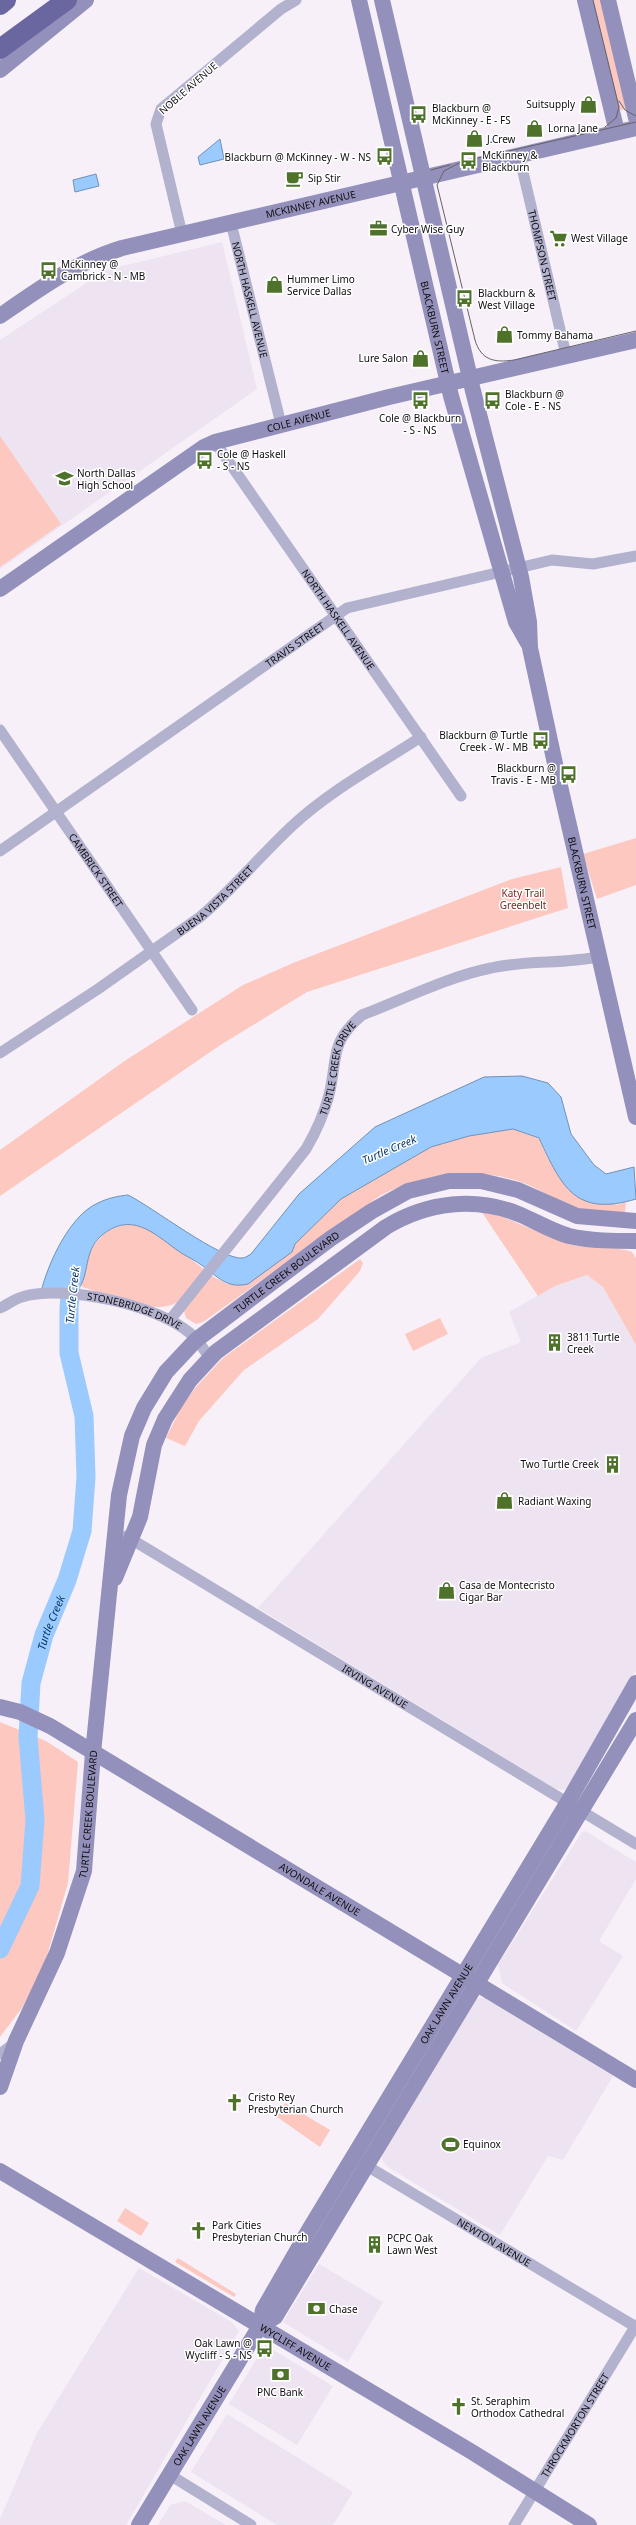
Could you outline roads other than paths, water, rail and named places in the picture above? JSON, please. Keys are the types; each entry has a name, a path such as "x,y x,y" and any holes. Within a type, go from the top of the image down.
{"highway":[{"path":"0,5 6,0"},
{"path":"0,49 67,0"}],"main road":[{"path":"0,70 86,0"},
{"name":"BLACKBURN STREET","path":"359,0 448,383 516,622 530,648"},
{"name":"BLACKBURN STREET","path":"382,0 422,178 470,378 518,567 529,622 530,648 598,957 636,1117"},
{"path":"585,0 617,132"},
{"path":"608,0 636,118"},
{"name":"MCKINNEY AVENUE","path":"0,316 87,260 122,248 636,128"},
{"name":"COLE AVENUE","path":"0,589 204,447 216,442 281,424 448,383 636,340"},
{"name":"TURTLE CREEK BOULEVARD","path":"19,2035 57,1953 84,1871 88,1749 111,1587 114,1529 126,1457 132,1436 155,1388 166,1372 196,1340 351,1225 408,1191 434,1184 465,1181 497,1184 518,1190 577,1216 636,1221"},
{"name":"TURTLE CREEK BOULEVARD","path":"111,1587 132,1540 140,1517 154,1445 176,1400 190,1380 210,1358 363,1243 411,1214 436,1206 466,1203 501,1208 569,1236 636,1241"},
{"path":"351,1225 363,1243"},
{"path":"132,1436 154,1445"},
{"name":"OAK LAWN AVENUE","path":"139,2525 260,2326 276,2317 360,2161 463,1976 568,1802 636,1683"},
{"name":"AVONDALE AVENUE","path":"0,1707 36,1719 88,1749 636,2080"},
{"name":"OAK LAWN AVENUE","path":"373,2139 477,1984 636,1720"},
{"path":"0,2086 19,2035"},
{"name":"WYCLIFF AVENUE","path":"0,2171 589,2525"}],"street":[{"name":"NOBLE AVENUE","path":"182,234 156,124 157,116 161,110 251,35 296,0"},
{"name":"THOMPSON STREET","path":"519,155 566,355"},
{"name":"NORTH HASKELL AVENUE","path":"231,223 281,424"},
{"name":"NORTH HASKELL AVENUE","path":"216,442 461,796"},
{"name":"TRAVIS STREET","path":"0,851 347,608 552,560 593,564 636,556"},
{"name":"CAMBRICK STREET","path":"0,730 192,1010"},
{"name":"BUENA VISTA STREET","path":"0,1053 98,990 216,904 297,821 338,790 421,737"},
{"name":"TURTLE CREEK DRIVE","path":"170,1320 290,1171 315,1134 329,1094 334,1056 338,1044 344,1033 362,1015 473,972 516,964 581,960 598,957"},
{"name":"STONEBRIDGE DRIVE","path":"0,1308 22,1297 43,1295 86,1294 108,1299 170,1320 191,1334 210,1358"},
{"name":"IRVING AVENUE","path":"114,1529 636,1844"},
{"name":"TURTLE CREEK BOULEVARD","path":"0,2054 19,2035"},
{"name":"NEWTON AVENUE","path":"360,2161 636,2326"},
{"name":"THROCKMORTON STREET","path":"514,2525 636,2326"},
{"path":"170,2475 251,2525"}],"water":[{"path":"220,139 224,159 200,165 198,157"},
{"path":"96,174 99,186 75,192 73,180"},
{"path":"522,1076 548,1083 561,1097 571,1134 594,1165 606,1174 634,1167 636,1199 616,1204 599,1204 585,1201 574,1194 564,1184 555,1171 539,1138 513,1129 469,1136 431,1147 341,1199 295,1244 292,1252 248,1284 234,1285 223,1281 150,1231 132,1225 122,1225 112,1229 95,1242 89,1256 82,1283 78,1289 41,1292 44,1280 55,1254 70,1229 78,1218 88,1209 102,1201 128,1195 219,1251 233,1257 244,1258 251,1254 299,1194 375,1127 484,1077"}],"waterway":[{"name":"Turtle Creek","path":"0,1949 30,1886 35,1820 28,1737 31,1683 44,1635 67,1580 82,1531 86,1477 84,1416 69,1353 69,1308 72,1274"}],"tram line":[{"path":"593,0 619,107 616,118 605,127"},
{"path":"619,101 625,110 636,116"},
{"path":"636,122 461,162 444,171 437,185 475,340 481,352 489,359 500,361 514,360 636,331"},
{"path":"431,170 450,165"}],"place":[{"name":"Suitsupply","path":"588,104"},
{"name":"Blackburn @ McKinney - E - FS","path":"419,114"},
{"name":"Lorna Jane","path":"535,128"},
{"name":"J.Crew","path":"474,139"},
{"name":"Blackburn @ McKinney - W - NS","path":"384,157"},
{"name":"McKinney & Blackburn","path":"469,161"},
{"name":"Sip Stir","path":"295,178"},
{"name":"Cyber Wise Guy","path":"378,229"},
{"name":"West Village","path":"558,238"},
{"name":"McKinney @ Cambrick - N - MB","path":"48,270"},
{"name":"Hummer Limo Service Dallas","path":"274,285"},
{"name":"Blackburn & West Village","path":"465,299"},
{"name":"Tommy Bahama","path":"504,335"},
{"name":"Lure Salon","path":"421,358"},
{"name":"Blackburn @ Cole - E - NS","path":"492,400"},
{"name":"Cole @ Blackburn - S - NS","path":"420,401"},
{"name":"Cole @ Haskell - S - NS","path":"204,460"},
{"name":"North Dallas High School","path":"64,479"},
{"name":"Blackburn @ Turtle Creek - W - MB","path":"541,741"},
{"name":"Blackburn @ Travis - E - MB","path":"569,774"},
{"name":"3811 Turtle Creek","path":"554,1343"},
{"name":"Two Turtle Creek","path":"612,1464"},
{"name":"Radiant Waxing","path":"505,1501"},
{"name":"Casa de Montecristo Cigar Bar","path":"446,1591"},
{"name":"Cristo Rey Presbyterian Church","path":"235,2103"},
{"name":"Equinox","path":"450,2144"},
{"name":"Park Cities Presbyterian Church","path":"199,2231"},
{"name":"PCPC Oak Lawn West","path":"374,2244"},
{"name":"Chase","path":"316,2309"},
{"name":"Oak Lawn @ Wycliff - S - NS","path":"265,2349"},
{"name":"PNC Bank","path":"280,2375"},
{"name":"St. Seraphim Orthodox Cathedral","path":"458,2407"}],"park label":[{"name":"Katy Trail Greenbelt","path":"523,898"}]}
